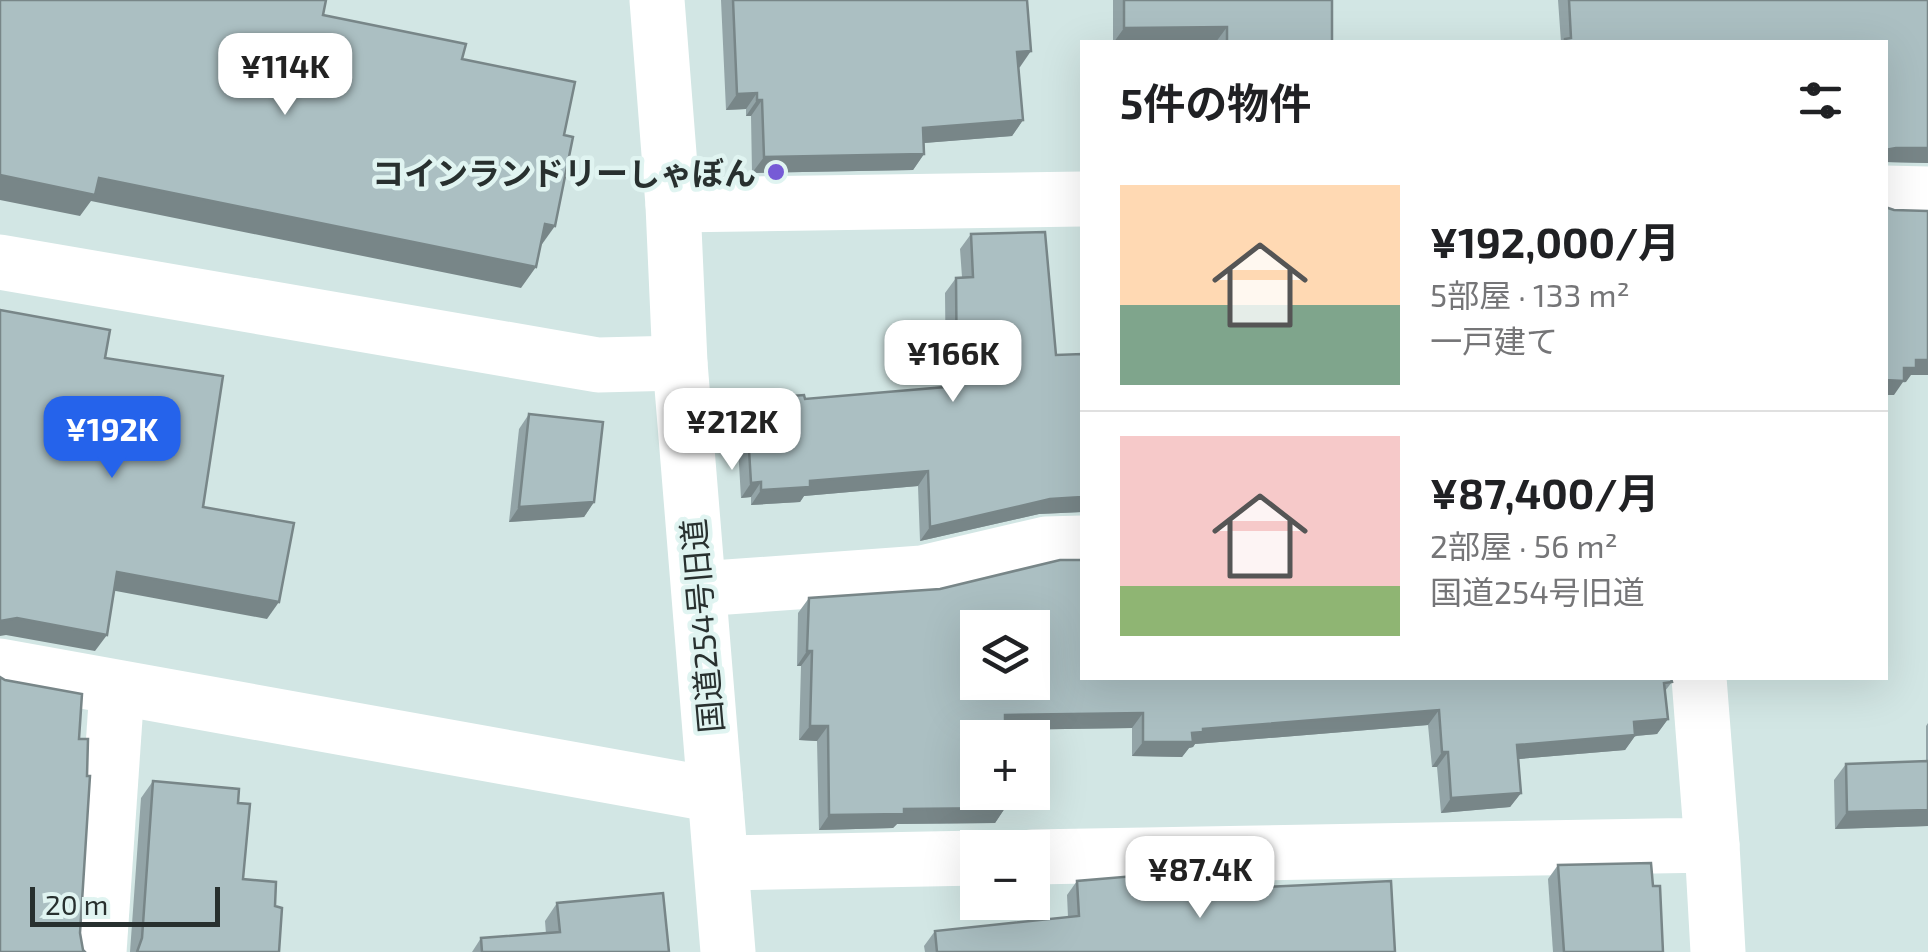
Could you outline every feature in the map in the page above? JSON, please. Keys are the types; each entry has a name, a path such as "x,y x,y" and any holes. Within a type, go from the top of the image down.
{"street":[{"name":"国道254号旧道","path":"657,0 673,205 680,363 728,952"},
{"path":"1888,193 1928,194"},
{"path":"673,205 1080,199"},
{"path":"0,262 598,365 680,363"},
{"path":"698,589 922,573 1046,544 1080,543"},
{"path":"0,666 715,796"},
{"path":"1700,680 1718,952"},
{"path":"98,952 116,688"},
{"path":"1050,857 1712,845"},
{"path":"722,862 960,858"}],"building":[{"path":"0,0 326,0 323,15 466,44 462,59 575,82 564,135 573,137 555,226 545,224 536,267 99,178 95,195 0,175"},
{"path":"733,0 1027,0 1031,51 1017,52 1023,120 923,128 924,154 764,157 762,100 757,100 757,93 737,94"},
{"path":"1124,0 1332,0 1332,40 1227,40 1227,27 1124,28"},
{"path":"1569,0 1928,0 1928,148 1888,149 1888,40 1565,40 1571,38"},
{"path":"1888,208 1928,211 1928,360 1916,360 1916,368 1904,368 1904,381 1888,380"},
{"path":"1045,232 1056,355 1080,354 1080,497 1050,499 930,527 928,471 810,481 810,487 761,490 761,482 751,483 746,399 804,395 805,399 957,386 956,278 973,277 971,234"},
{"path":"0,310 110,330 105,358 223,376 203,507 294,523 279,602 117,572 107,635 17,618 0,621"},
{"path":"529,414 603,422 594,502 519,507"},
{"path":"1060,560 1080,560 1080,680 1672,682 1664,683 1668,719 1634,722 1635,735 1517,745 1521,793 1451,798 1448,752 1442,752 1439,710 1203,729 1192,733 1193,742 1143,742 1143,713 1005,715 1005,720 960,720 960,808 829,815 828,726 810,726 812,651 807,651 809,598 940,589"},
{"path":"0,677 82,694 79,739 88,739 90,776 80,933 85,952 0,952"},
{"path":"1928,761 1928,810 1847,812 1846,764"},
{"path":"153,781 239,789 238,803 250,804 243,879 276,882 275,906 282,908 279,952 137,952 142,938"},
{"path":"1651,863 1653,886 1660,886 1663,952 1564,952 1558,865"},
{"path":"1134,876 1135,892 1391,881 1395,952 937,952 935,931 1079,916 1077,881"},
{"path":"663,893 669,952 482,952 481,938 560,932 557,903"}],"place":[{"name":"コインランドリーしゃぼん","path":"776,172"}]}
